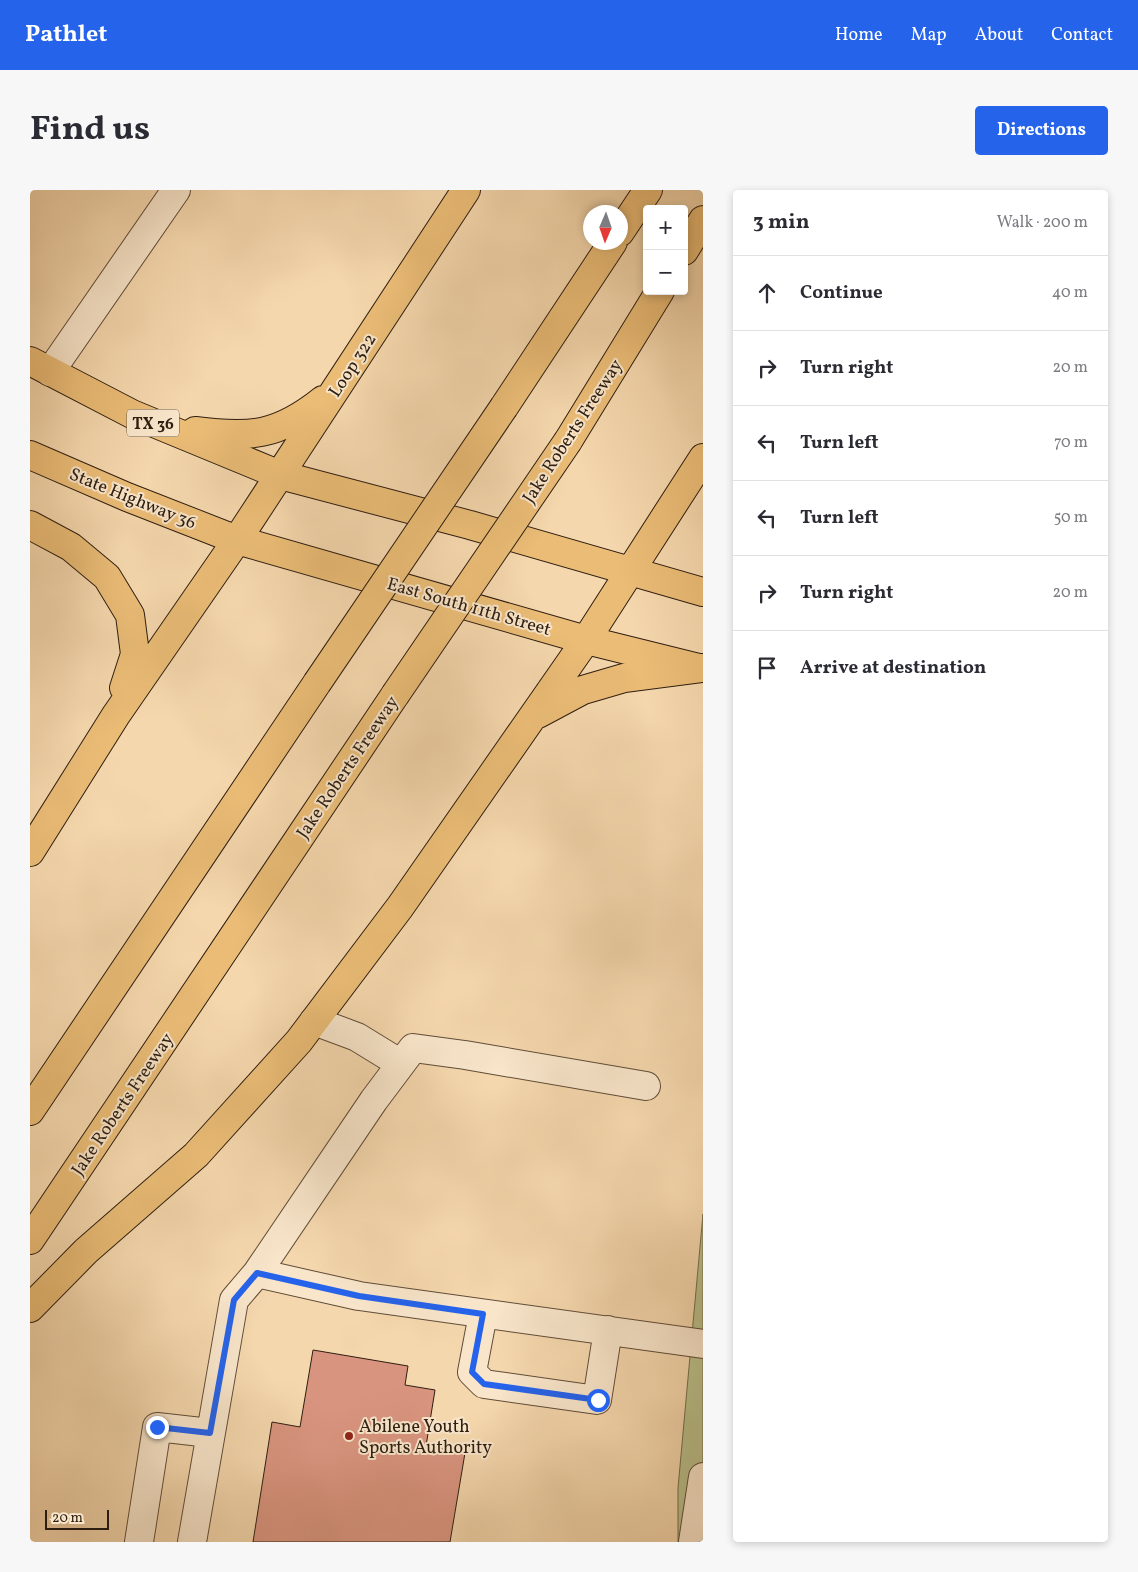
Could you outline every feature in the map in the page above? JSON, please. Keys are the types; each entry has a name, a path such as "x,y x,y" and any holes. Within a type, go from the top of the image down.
{"main road":[{"name":"Loop 322","path":"116,715 280,475 466,190"},
{"path":"628,220 648,190"},
{"path":"685,250 703,220"},
{"path":"30,1111 608,250"},
{"name":"Jake Roberts Freeway","path":"30,1240 395,695 568,441 658,295"},
{"name":"TX 36","path":"40,366 132,414 280,475 470,525 703,592"},
{"path":"160,426 231,435 268,432 300,418 336,390"},
{"name":"State Highway 36","path":"30,455 127,497 236,540"},
{"path":"30,1308 86,1251 196,1155 314,1021 400,907 535,716 703,458"},
{"path":"30,525 71,547 107,577 130,614 135,654 116,715 30,852"},
{"name":"East South 11th Street","path":"236,540 586,640 702,668"},
{"path":"535,716 583,690 624,678 702,668"}],"lane":[{"path":"40,366 176,190"},
{"path":"314,1021 357,1037 402,1064"},
{"path":"192,1542 234,1300 257,1273 413,1048 646,1086"},
{"path":"257,1273 359,1296 703,1344"},
{"path":"483,1314 472,1372 484,1384 598,1400 608,1330"},
{"path":"139,1542 157,1427 210,1433"},
{"path":"693,1542 703,1477"}],"green space":[{"path":"703,1214 703,1542 678,1542 678,1488"}],"building":[{"name":"Abilene Youth Sports Authority","path":"313,1350 408,1366 405,1385 435,1390 426,1446 465,1453 450,1542 253,1542 272,1422 300,1427"}],"place":[{"name":"Abilene Youth Sports Authority","path":"349,1436"}],"route":[{"path":"157,1427 210,1433 234,1300 257,1273 359,1296 483,1314 472,1372 484,1384 598,1400"}]}
